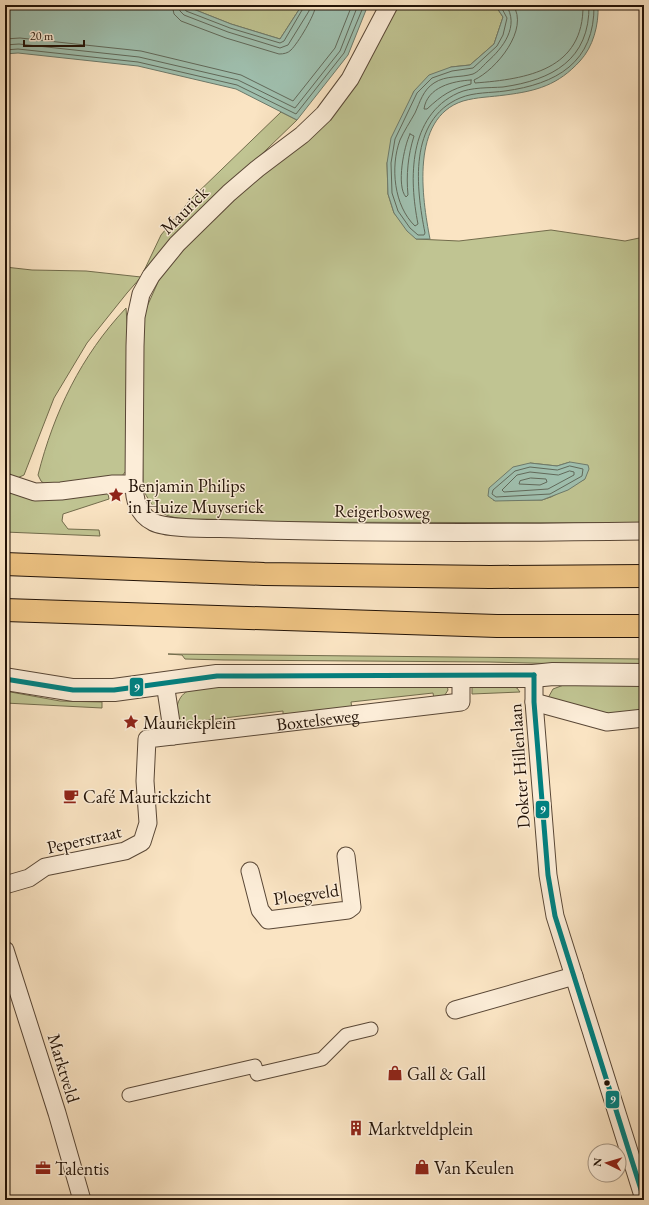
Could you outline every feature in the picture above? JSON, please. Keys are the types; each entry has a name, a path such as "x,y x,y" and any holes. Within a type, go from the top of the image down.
{"highway":[{"path":"5,564 264,574 490,577 644,576"},
{"path":"5,610 497,626 644,626"}],"street":[{"name":"Maurick","path":"134,490 136,317 141,294 151,276 177,244 229,193 257,169 302,135 324,114 350,80 389,5"},
{"path":"5,482 35,492 62,491 98,485 134,490"},
{"name":"Reigerbosweg","path":"134,490 143,515 155,523 171,526 546,533 644,531"},
{"path":"5,678 73,690 114,690 217,676 553,674 644,675"},
{"name":"Boxtelseweg","path":"147,739 461,702 460,675"},
{"name":"Dokter Hillenlaan","path":"534,675 534,702 548,875 555,916 644,1199"},
{"path":"165,683 173,736"},
{"path":"534,702 607,722 644,718"},
{"name":"Peperstraat","path":"5,885 29,878 45,867 125,852 142,842 148,823 145,781 147,739"},
{"name":"Ploegveld","path":"250,871 260,910 268,920 348,910 352,907 346,856"},
{"name":"Marktveld","path":"5,950 58,1113 82,1200"},
{"path":"455,1010 574,976"},
{"path":"129,1095 255,1066 257,1074 322,1059 346,1035 371,1029"}],"green space":[{"path":"183,5 302,5 280,39 231,24"},
{"path":"393,5 495,5 503,17 494,44 470,65 451,67 414,91 387,163 388,194 394,213 416,239 459,241 551,230 625,241 644,237 644,523 265,522 181,519 162,513 153,506 143,489 141,347 145,311 163,271 239,191 307,138","holes":["570,462 585,479 551,497 542,500 493,500 530,463 557,466"]},
{"path":"281,112 297,120 177,236 127,293 87,343 54,398 24,475 15,479 5,480 5,267 32,270 86,271 141,277 161,235 191,199"},
{"path":"126,308 128,337 129,467 122,476 46,485 41,481 38,475 52,429 61,407 71,386 96,345"},
{"path":"5,489 107,489 109,499 63,514 62,521 68,529 99,530 100,536 5,532"},
{"path":"168,654 644,659 644,666 489,662 224,660 185,659 182,655"},
{"path":"569,683 644,685 644,710 607,714 548,698 553,689"},
{"path":"505,684 517,688 520,692 472,694 472,686"},
{"path":"249,685 447,685 448,690 443,698 434,699 433,693 351,702 352,709 283,716 283,711 199,721 200,726 187,727 177,722 176,713 178,703 182,695 186,692 194,689 209,687"},
{"path":"5,691 60,701 102,702 102,708 5,703"}],"water":[{"path":"5,5 183,5 231,24 280,39 302,5 368,5 348,55 297,120 236,89 138,66 18,53 5,54"},
{"path":"495,5 598,5 596,28 592,42 585,55 572,69 564,76 546,86 505,95 463,101 446,110 434,124 427,141 424,161 424,203 430,239 416,239 407,231 394,213 388,194 387,163 391,138 414,91 429,75 451,67 470,65 494,44 503,17"},
{"path":"570,462 588,465 589,469 585,479 568,490 542,500 495,501 488,496 489,488 513,467 530,463 557,466"}],"transit line":[{"name":"9","path":"534,675 534,702 548,875 555,916 644,1199"},
{"name":"9","path":"5,679 73,690 114,690 217,676 534,675"}],"place":[{"name":"Benjamin Philips in Huize Muyserick","path":"116,495"},
{"name":"Maurickplein","path":"131,722"},
{"name":"Café Maurickzicht","path":"71,796"},
{"name":"Gall & Gall","path":"395,1073"},
{"name":"Marktveldplein","path":"356,1128"},
{"name":"Van Keulen","path":"422,1167"},
{"name":"Talentis","path":"43,1168"}]}
